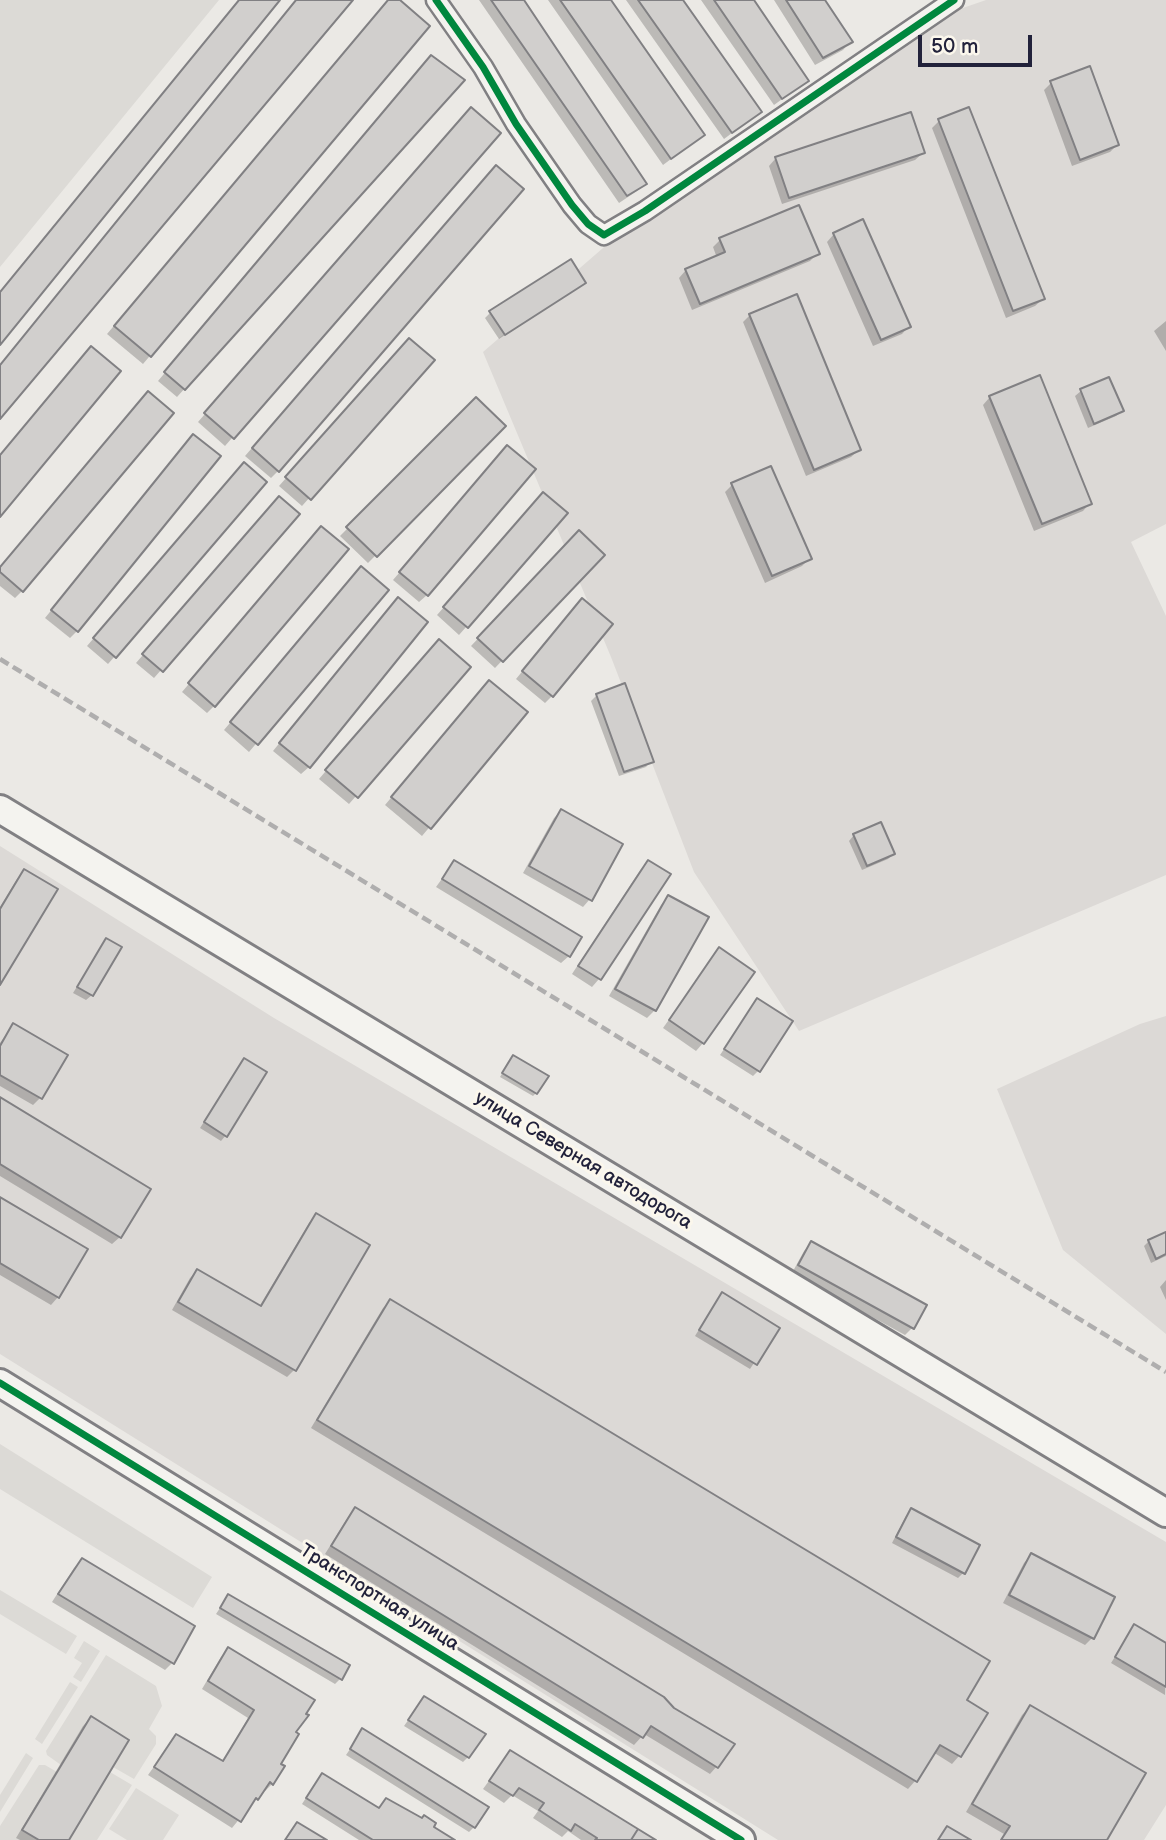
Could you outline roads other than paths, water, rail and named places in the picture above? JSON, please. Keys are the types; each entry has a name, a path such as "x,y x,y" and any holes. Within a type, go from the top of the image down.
{"main road":[{"name":"улица Северная автодорога","path":"0,809 1166,1513"},
{"name":"Транспортная улица","path":"0,1383 741,1840"}],"street":[{"path":"436,0 483,67 516,124 572,205 588,224 604,235 645,211 954,0"}],"railway":[{"path":"0,659 1166,1372"}]}
